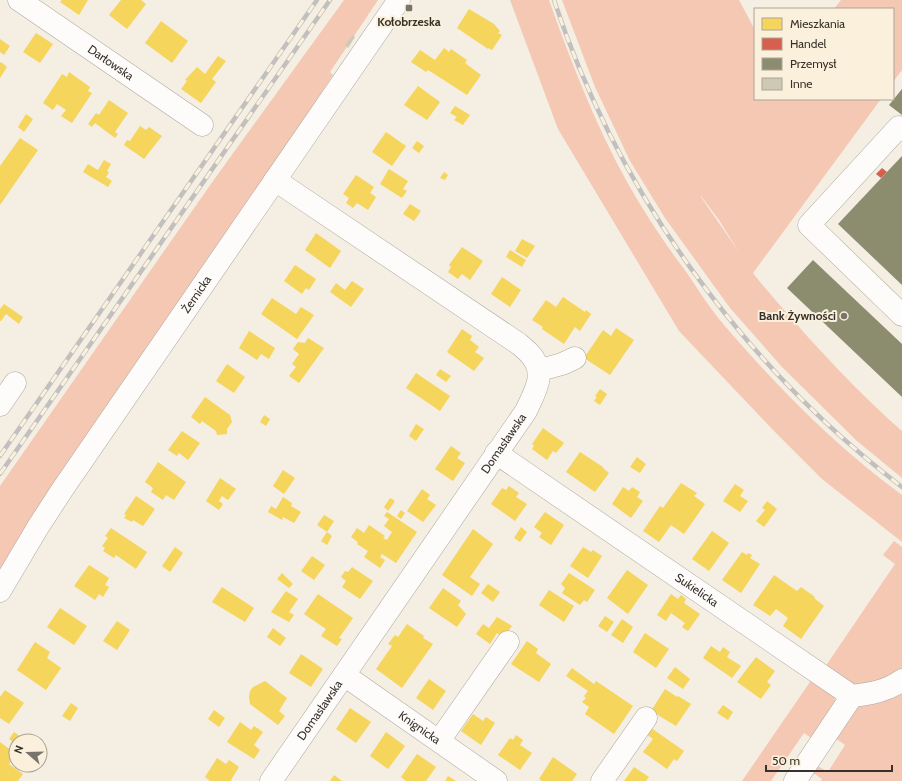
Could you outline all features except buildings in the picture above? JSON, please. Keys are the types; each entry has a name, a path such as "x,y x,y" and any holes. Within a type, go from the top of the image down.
{"street":[{"name":"Darłowska","path":"20,0 202,125"},
{"name":"Żernicka","path":"0,592 38,527 62,490 399,0"},
{"path":"902,130 899,127 809,225 902,315"},
{"path":"275,180 519,344 533,357 540,370 562,364 575,358"},
{"name":"Domasławska","path":"271,781 526,411 537,388 540,370"},
{"path":"0,405 15,383"},
{"name":"Sukielicka","path":"496,453 852,696"},
{"path":"439,742 508,642"},
{"name":"Knignicka","path":"344,675 496,781"},
{"path":"795,781 852,696 871,694 888,689 902,680"},
{"path":"602,781 646,718"}],"shaded area":[{"path":"344,0 378,0 330,72 333,75 0,572 0,486 213,181"},
{"path":"510,0 549,0 575,70 604,138 641,206 715,314 761,367 806,413 852,456 902,495 902,542 822,479 679,331 558,129"},
{"path":"562,0 739,0 754,28 754,100 880,100 753,273 830,361 902,431 902,478 857,441 782,367 730,308 665,218 630,161 595,87","holes":["701,196 719,220 739,252 701,197"]},
{"path":"841,0 902,0 902,70 894,81 894,8 835,8"},
{"path":"894,541 902,547 902,670 891,678 859,685 844,683 823,670 895,564 883,555"},
{"path":"812,679 834,695 836,706 814,740 804,733 771,781 742,781"},
{"path":"902,689 902,781 821,781 822,779 812,772 816,765 828,772 845,745 835,738 856,707"}],"railway":[{"path":"0,456 317,0"},
{"path":"0,474 330,0"},
{"path":"554,0 580,71 612,140 650,206 692,269 738,330 789,386 844,439 902,487"}],"place":[{"name":"Kołobrzeska","path":"409,8"},
{"name":"Bank Żywności","path":"844,316"}]}
